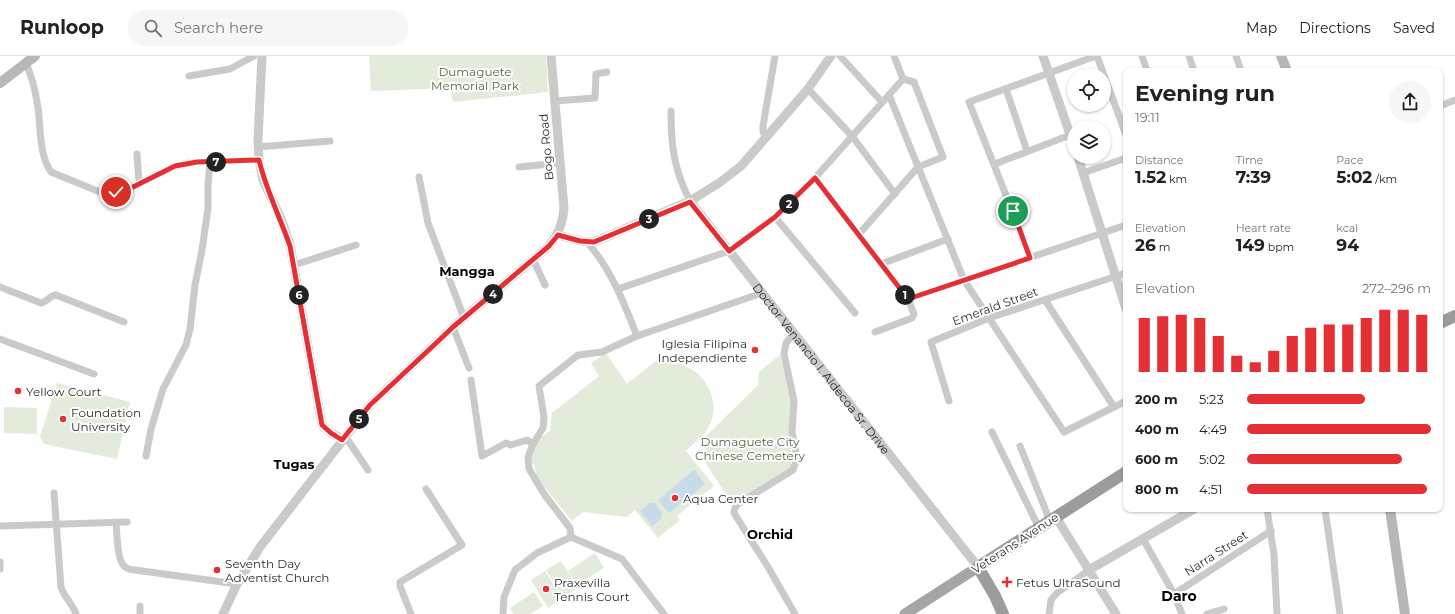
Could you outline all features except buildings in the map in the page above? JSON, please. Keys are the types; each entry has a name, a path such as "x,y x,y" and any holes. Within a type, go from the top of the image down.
{"highway":[{"path":"1443,322 1455,316"},
{"name":"Veterans Avenue","path":"978,567 1123,474"},
{"name":"Doctor Venancio I. Aldecoa Sr. Drive","path":"978,567 995,596 1003,614"}],"main road":[{"path":"0,83 35,56"},
{"path":"1281,56 1286,68"},
{"path":"1390,512 1405,614"},
{"name":"Veterans Avenue","path":"905,614 978,567"}],"street":[{"path":"189,76 230,69 254,56"},
{"path":"262,56 258,147 259,160 263,180 282,221 290,246 322,425 331,433 344,438 368,470"},
{"name":"Bogo Road","path":"551,56 564,216 558,235"},
{"path":"766,138 763,132 763,126 775,56"},
{"path":"223,614 237,584 260,547 370,405 453,327 549,246 558,235 571,240 594,242 690,202 719,183 740,166 766,138 808,89 831,56"},
{"path":"840,56 882,102"},
{"path":"894,56 903,79"},
{"path":"1043,56 1067,126"},
{"path":"1030,258 995,164 969,102 1097,56 1123,127"},
{"path":"1142,56 1146,68"},
{"path":"1189,56 1193,68"},
{"path":"1236,56 1240,68"},
{"path":"26,63 31,75 38,107 44,158 51,172 100,192 107,193 127,190 175,166 193,163 259,160"},
{"path":"554,101 595,98 596,74 607,72"},
{"path":"618,289 729,251 775,217 815,178 903,79"},
{"path":"859,234 918,167 943,157 914,82 903,79"},
{"path":"808,89 852,136 895,194"},
{"path":"1006,89 1027,151"},
{"path":"889,95 964,280 1064,432 1123,403"},
{"path":"1443,105 1455,100"},
{"name":"Doctor Venancio I. Aldecoa Sr. Drive","path":"671,111 671,132 675,163 678,176 690,202 978,567"},
{"path":"995,164 1067,136"},
{"path":"258,147 330,141"},
{"path":"137,154 139,183"},
{"path":"1083,174 1123,159"},
{"path":"146,456 150,429 163,389 186,345 190,329 195,285 208,208 210,163"},
{"path":"519,167 560,163"},
{"path":"1080,164 1123,300"},
{"path":"418,177 428,223 464,318"},
{"path":"815,178 908,299 914,314 912,318 875,332"},
{"path":"775,217 855,313"},
{"path":"908,299 1123,226"},
{"path":"882,264 948,239"},
{"path":"587,242 597,252 618,289 637,336"},
{"path":"294,265 356,245"},
{"path":"533,259 545,285"},
{"name":"Emerald Street","path":"949,401 931,342 989,318 1123,274"},
{"path":"0,287 41,303 56,295 124,322"},
{"path":"571,537 570,528 544,494 529,469 528,457 533,444 543,428 544,417 539,386 578,356 602,352 637,336 762,293"},
{"path":"1045,300 1114,408"},
{"path":"453,327 469,368"},
{"path":"794,333 786,342 784,354 794,401 792,432 797,458 793,470 738,504 734,508 734,513 795,614"},
{"path":"0,339 94,374"},
{"path":"471,380 482,456 506,443 511,445 526,440 533,444"},
{"path":"992,432 1039,528"},
{"path":"1020,446 1053,519 1089,570 1116,614"},
{"path":"411,614 400,586 400,582 462,545 426,489"},
{"path":"54,493 61,588 74,608 76,614"},
{"path":"1049,614 1051,600 1057,593 1089,570 1189,512"},
{"path":"1268,512 1274,555 1277,614"},
{"path":"1325,512 1340,614"},
{"path":"0,526 127,522"},
{"path":"116,523 120,560 124,566 135,570 237,584"},
{"name":"Narra Street","path":"1174,594 1271,531"},
{"path":"503,614 504,597 515,570 537,553 571,537 622,559 664,614"},
{"path":"1143,539 1174,594 1182,614"},
{"path":"0,562 0,569"},
{"path":"140,606 140,614"},
{"path":"1207,614 1224,609"}],"green space":[{"name":"Dumaguete Memorial Park","path":"369,56 546,56 548,92 453,102 450,88 371,91"},
{"path":"606,353 627,384 666,353 674,363 684,365 701,377 711,395 713,416 709,426 702,436 686,451 714,486 677,516 680,520 658,538 635,510 627,517 583,512 572,521 537,478 534,464 530,463 537,440 550,431 552,413 599,376 591,363"},
{"name":"Dumaguete City Chinese Cemetery","path":"780,355 792,404 790,422 791,468 732,504 705,462 706,436 758,385 759,372"},
{"path":"57,383 130,402 117,459 44,444 40,437"},
{"path":"4,407 37,408 37,434 4,433"},
{"path":"595,553 604,568 577,585 568,571"},
{"path":"561,561 578,588 563,597 546,570"},
{"name":"Praxevilla Tennis Court","path":"545,571 562,598 548,608 531,580"},
{"path":"534,592 543,606 530,614 514,614 510,608"}],"water":[{"path":"694,470 705,484 669,513 658,500"},
{"path":"650,503 655,503 662,513 661,519 652,526 640,511"}],"place":[{"name":"Iglesia Filipina Independiente","path":"755,350"},
{"name":"Yellow Court","path":"18,391"},
{"name":"Foundation University","path":"63,419"},
{"name":"Aqua Center","path":"675,498"},
{"name":"Seventh Day Adventist Church","path":"217,570"},
{"name":"Fetus UltraSound","path":"1007,582"},
{"name":"Praxevilla Tennis Court","path":"546,589"}],"district":[{"name":"Mangga","path":"467,271"},
{"name":"Tugas","path":"294,464"},
{"name":"Orchid","path":"770,534"},
{"name":"Daro","path":"1179,596"}],"route":[{"path":"116,192 127,190 175,166 188,163 259,160 263,180 282,221 290,246 322,425 342,440 370,405 453,327 549,246 558,235 571,240 594,242 690,202 729,251 775,217 815,178 908,299 1030,258 1013,211"}]}
